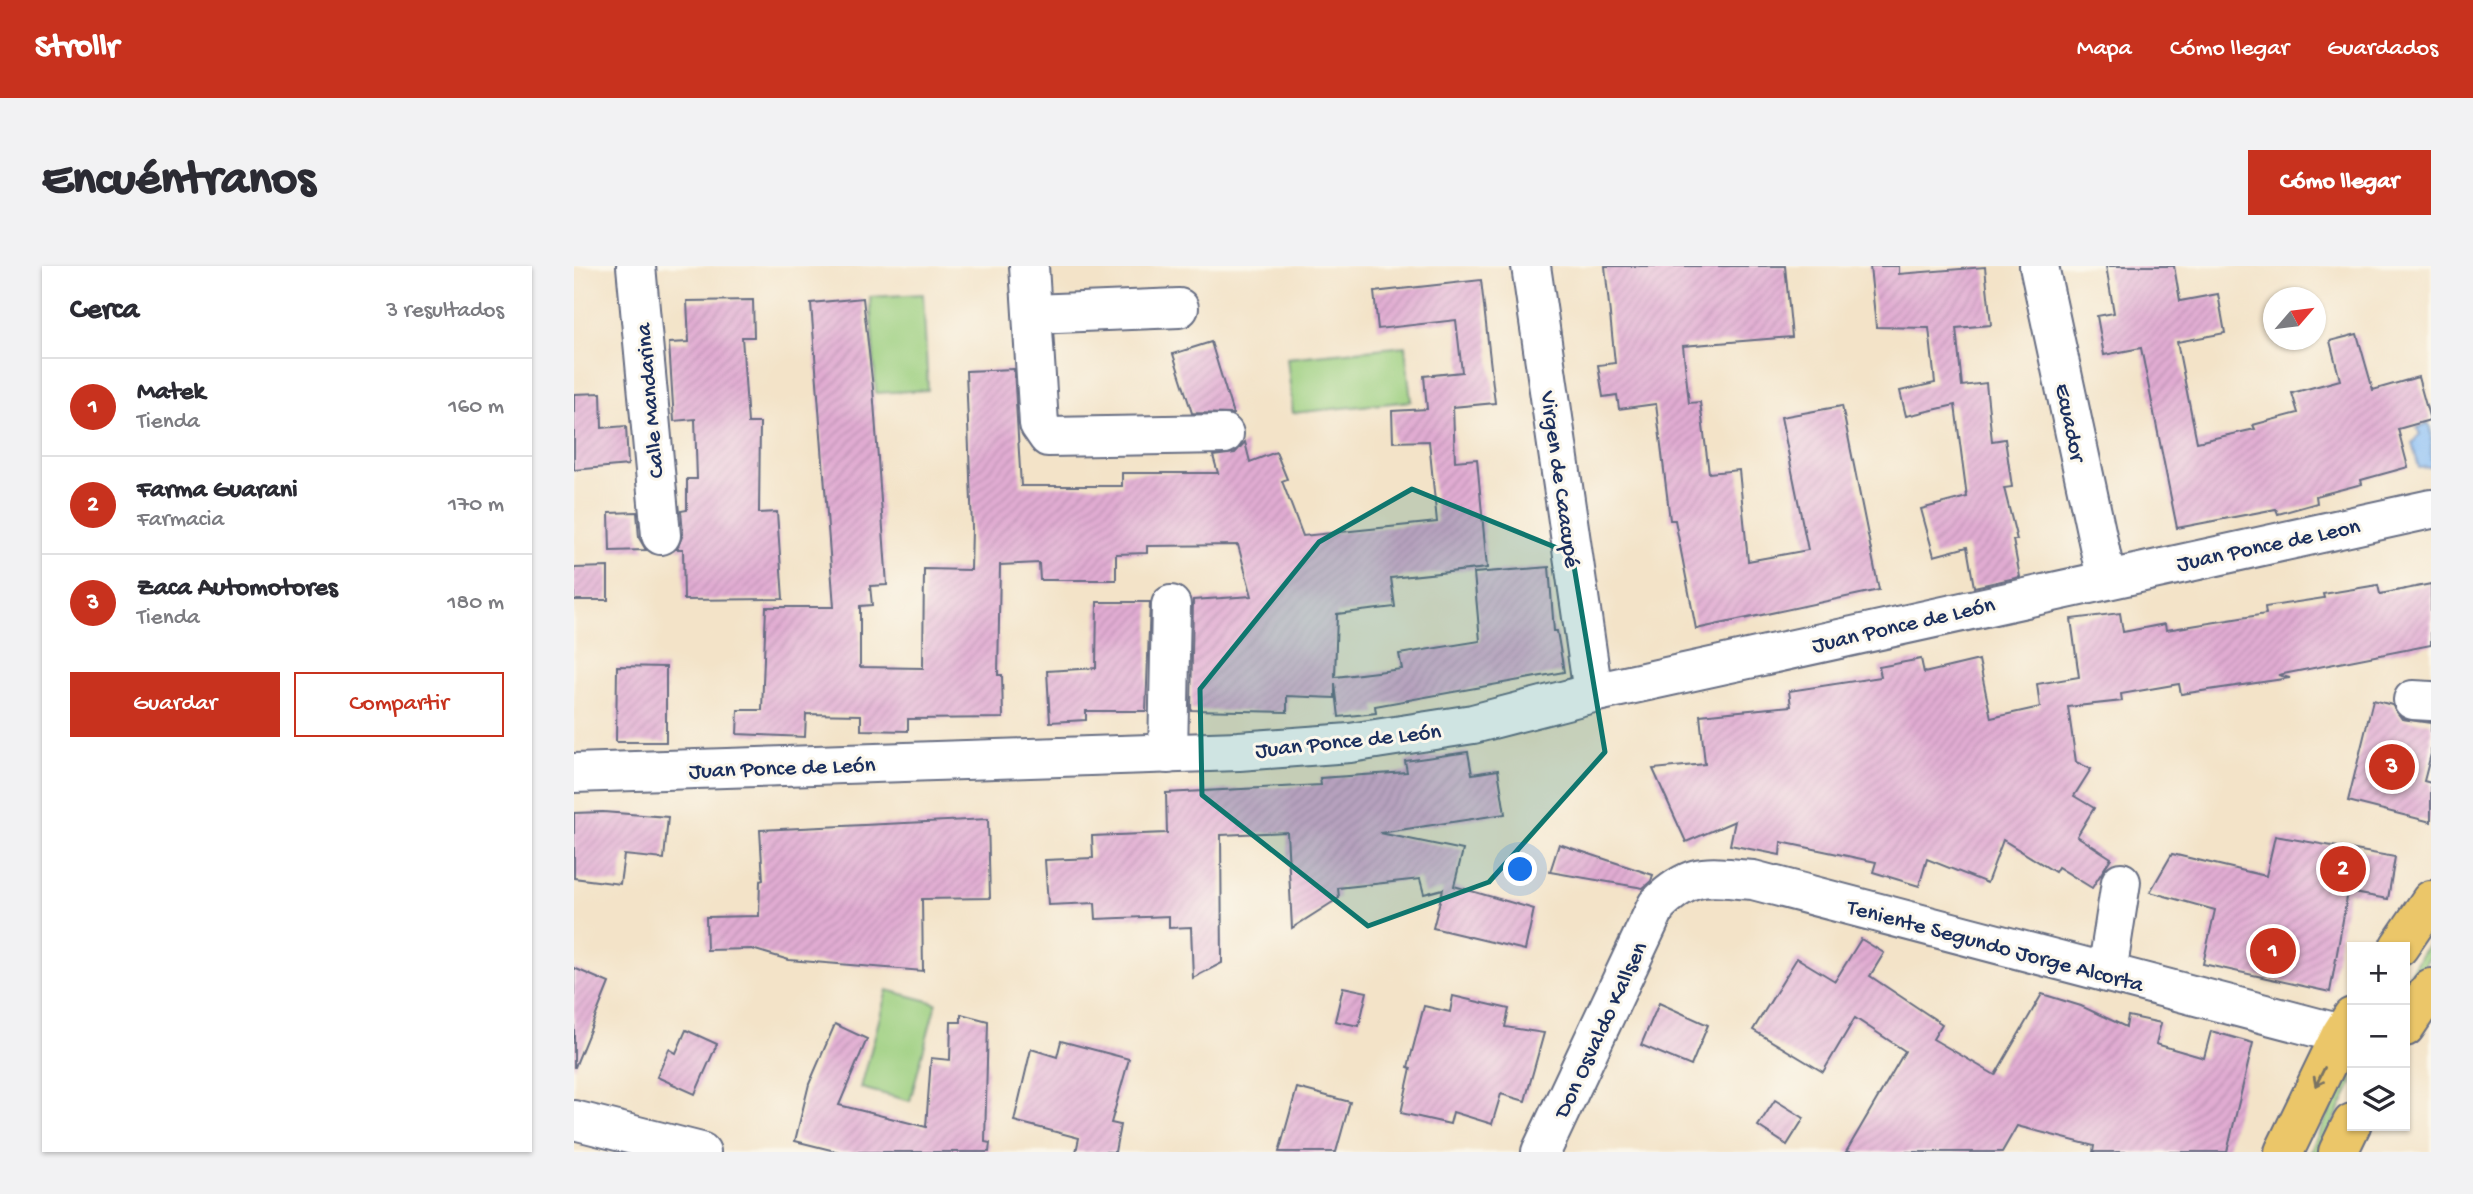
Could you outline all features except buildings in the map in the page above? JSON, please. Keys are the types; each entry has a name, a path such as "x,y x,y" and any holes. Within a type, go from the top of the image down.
{"highway":[{"path":"2402,942 2431,901"},
{"path":"2410,1020 2431,988"},
{"path":"2284,1152 2347,1025"},
{"path":"2338,1152 2348,1131"}],"street":[{"name":"Calle Mandarina","path":"636,266 661,536"},
{"path":"1029,266 1039,424 1048,437 1224,434"},
{"name":"Virgen de Caacupé","path":"1531,266 1593,693"},
{"name":"Ecuador","path":"2039,266 2106,578"},
{"path":"1033,314 1179,307"},
{"name":"Juan Ponce de Leon","path":"2106,578 2431,509"},
{"name":"Juan Ponce de León","path":"574,773 1168,754 1350,743 1473,724 1593,693 2106,578"},
{"path":"1168,754 1171,605"},
{"name":"Teniente Segundo Jorge Alcorta","path":"1657,905 1675,888 1700,876 1754,880 2106,972 2347,1025"},
{"path":"2106,972 2121,882"},
{"name":"Don Osvaldo Kallsen","path":"1541,1152 1657,905"},
{"path":"574,1120 701,1152"}],"highlighted area":[{"path":"1412,489 1572,554 1605,752 1489,882 1368,926 1202,795 1200,689 1319,542"}],"green space":[{"path":"923,294 928,390 876,393 870,297"},
{"path":"1405,346 1411,401 1293,413 1287,358"},
{"path":"2431,940 2431,955 2410,986 2410,972"},
{"path":"887,990 936,1003 910,1101 861,1088"},
{"path":"2347,1077 2347,1094 2319,1152 2310,1152"}],"water":[{"path":"2428,423 2431,428 2431,467 2419,468 2412,443 2420,434 2417,428"}],"place":[{"name":"Zaca Automotores","path":"2392,767"},
{"name":"Farma Guarani","path":"2343,869"},
{"name":"Matek","path":"2273,951"}]}
